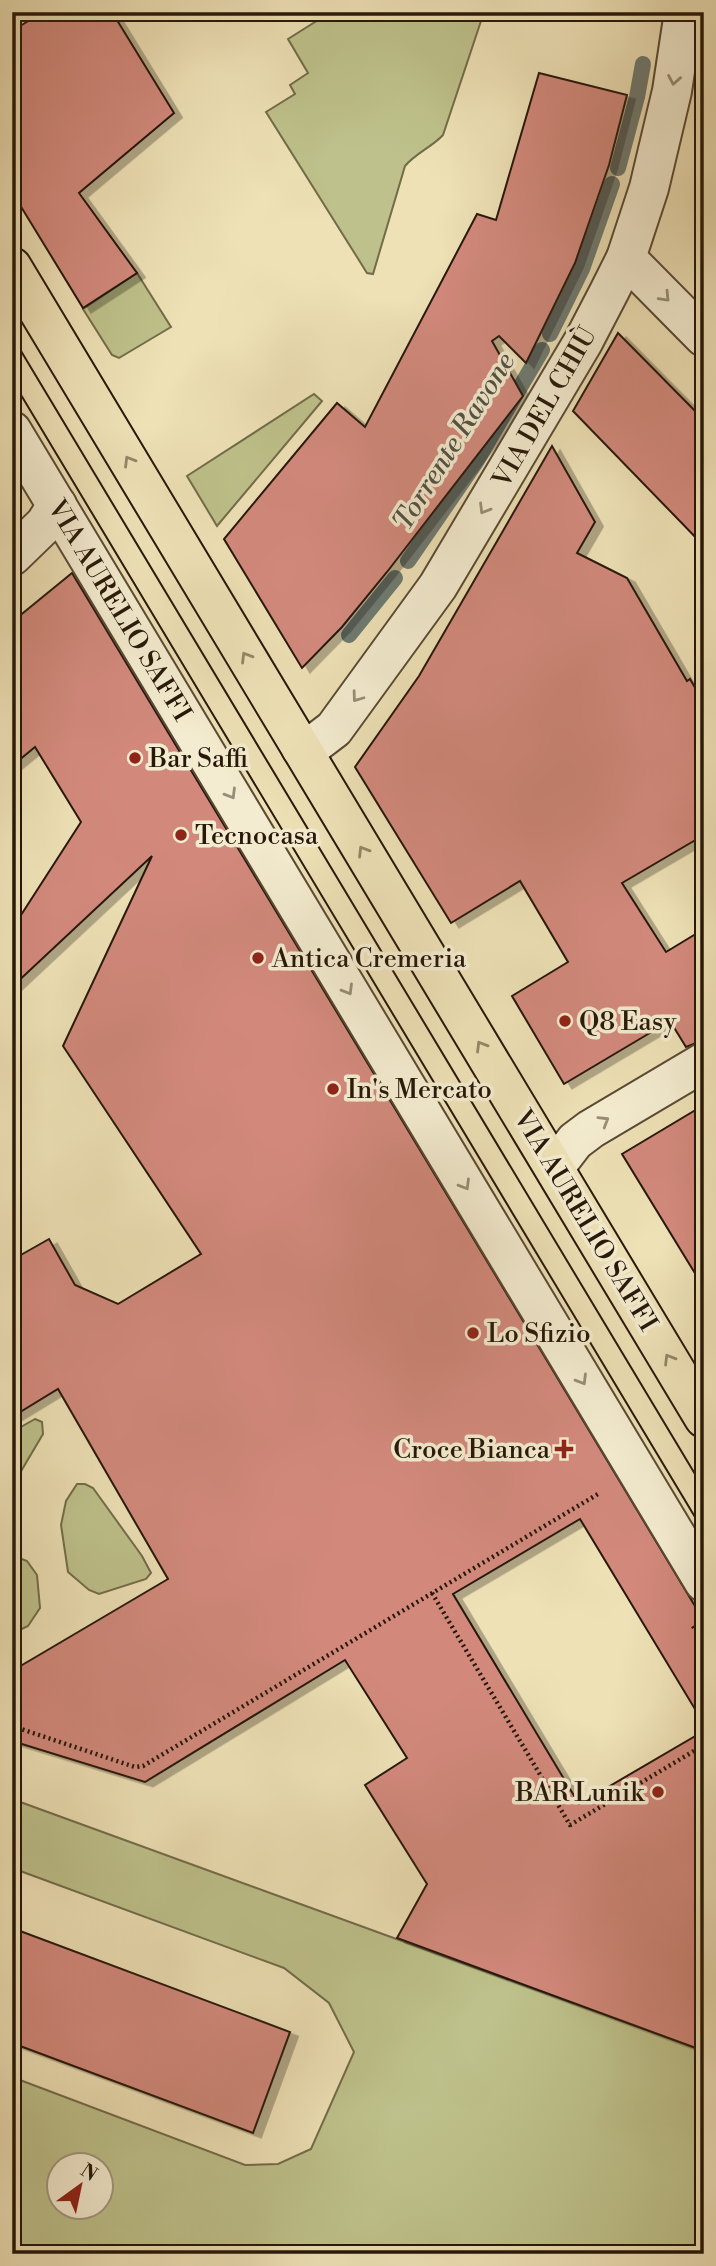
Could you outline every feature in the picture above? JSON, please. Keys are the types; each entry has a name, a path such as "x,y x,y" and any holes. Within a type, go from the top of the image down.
{"main road":[{"name":"VIA AURELIO SAFFI","path":"12,267 704,1418"}],"street":[{"name":"VIA DEL CHIÙ","path":"301,748 313,745 334,729 438,586 583,342 626,258 641,218 672,92 684,12"},
{"path":"626,258 704,337"},
{"name":"VIA AURELIO SAFFI","path":"12,431 704,1582"},
{"path":"12,556 45,524 57,505"},
{"path":"555,1167 575,1141 591,1129 704,1062"}],"path":[{"path":"12,1726 135,1767 143,1766 599,1494"},
{"path":"432,1593 570,1825 704,1745"}],"green space":[{"path":"331,12 478,12 482,18 443,135 405,166 373,274 367,273 266,112 295,94 290,85 308,73 288,39"},
{"path":"137,273 171,327 119,358 112,355 83,309"},
{"path":"314,394 322,401 217,526 187,476"},
{"path":"35,1419 42,1422 43,1434 20,1473 12,1477 12,1432"},
{"path":"77,1484 93,1488 142,1556 151,1573 146,1579 99,1594 89,1590 68,1572 61,1525 66,1501"},
{"path":"12,1555 27,1561 37,1575 40,1608 28,1626 12,1634"},
{"path":"12,1799 704,2051 704,2254 12,2254 12,2077 245,2165 278,2164 311,2149 354,2052 329,2003 284,1968 12,1868"}],"building":[{"path":"43,12 112,12 174,113 79,193 137,273 83,308 12,192 12,31"},
{"path":"539,73 627,95 609,165 575,263 526,363 499,336 492,341 523,396 387,572 342,627 302,668 224,539 337,403 365,427 477,214 496,220"},
{"path":"618,333 704,420 704,546 573,411"},
{"path":"552,446 595,522 577,553 627,578 687,681 690,679 704,703 704,835 622,883 666,952 704,929 704,1040 686,1047 670,1021 564,1084 512,996 568,962 520,881 451,923 355,767 419,676"},
{"path":"72,573 704,1621 704,1724 580,1519 453,1594 579,1804 704,1731 704,2051 397,1938 427,1884 365,1785 407,1758 345,1660 145,1782 12,1741 12,1671 168,1579 58,1389 12,1417 12,1260 49,1239 75,1285 118,1304 201,1254 63,1046 152,856 12,987 12,929 81,822 35,747 12,766 12,622"},
{"path":"704,1105 704,1288 622,1154"},
{"path":"12,1928 290,2032 253,2133 12,2043"}],"waterway":[{"name":"Torrente Ravone","path":"618,168 643,64"},
{"name":"Torrente Ravone","path":"550,334 582,269 612,184"},
{"name":"Torrente Ravone","path":"408,561 476,462 542,350"},
{"name":"Torrente Ravone","path":"349,635 395,578"}],"tram line":[{"path":"12,336 704,1489"},
{"path":"12,380 704,1532"}],"place":[{"name":"Bar Saffi","path":"135,758"},
{"name":"Tecnocasa","path":"181,835"},
{"name":"Antica Cremeria","path":"258,958"},
{"name":"Q8 Easy","path":"565,1021"},
{"name":"In's Mercato","path":"333,1089"},
{"name":"Lo Sfizio","path":"473,1333"},
{"name":"Croce Bianca","path":"564,1449"},
{"name":"BAR Lunik","path":"658,1792"}]}
